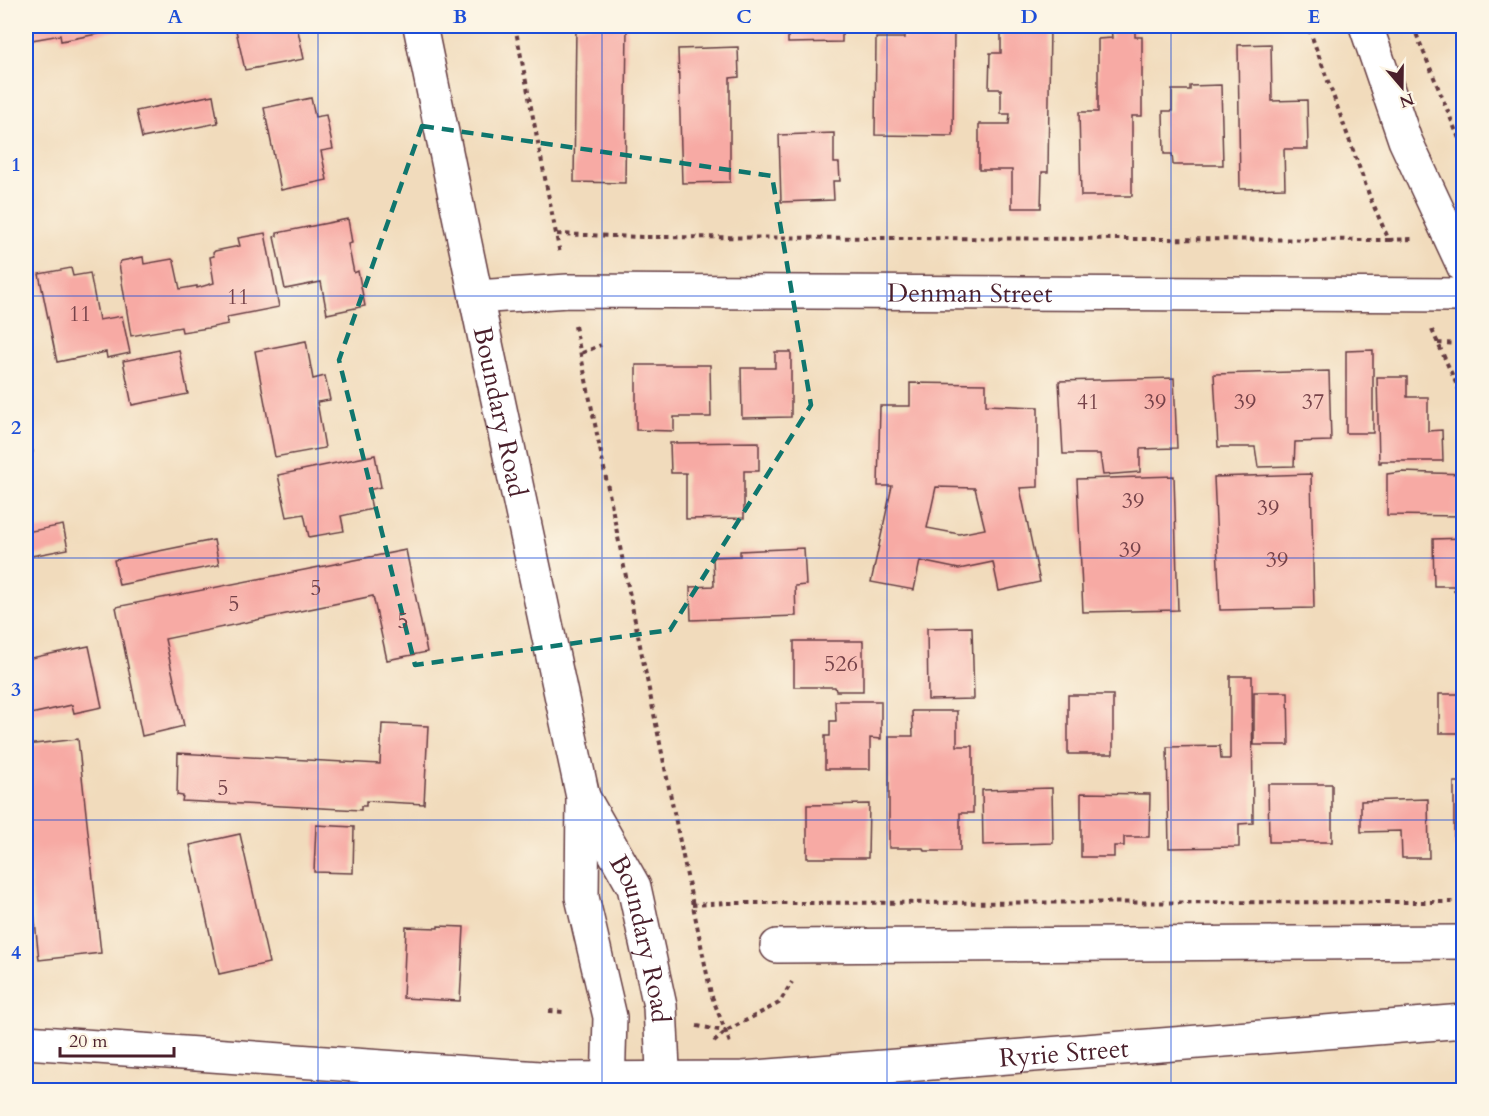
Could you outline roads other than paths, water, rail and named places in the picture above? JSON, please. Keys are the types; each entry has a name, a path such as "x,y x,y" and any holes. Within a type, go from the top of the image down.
{"main road":[{"name":"Boundary Road","path":"420,26 584,797 582,897 610,1017 607,1084"},
{"path":"1366,26 1406,140 1464,267"},
{"name":"Denman Street","path":"476,297 568,291 1464,294"},
{"name":"Boundary Road","path":"584,797 634,887 660,1006 664,1084"},
{"path":"777,946 1464,942"},
{"name":"Ryrie Street","path":"26,1042 607,1084 664,1084 1464,1021"}]}
